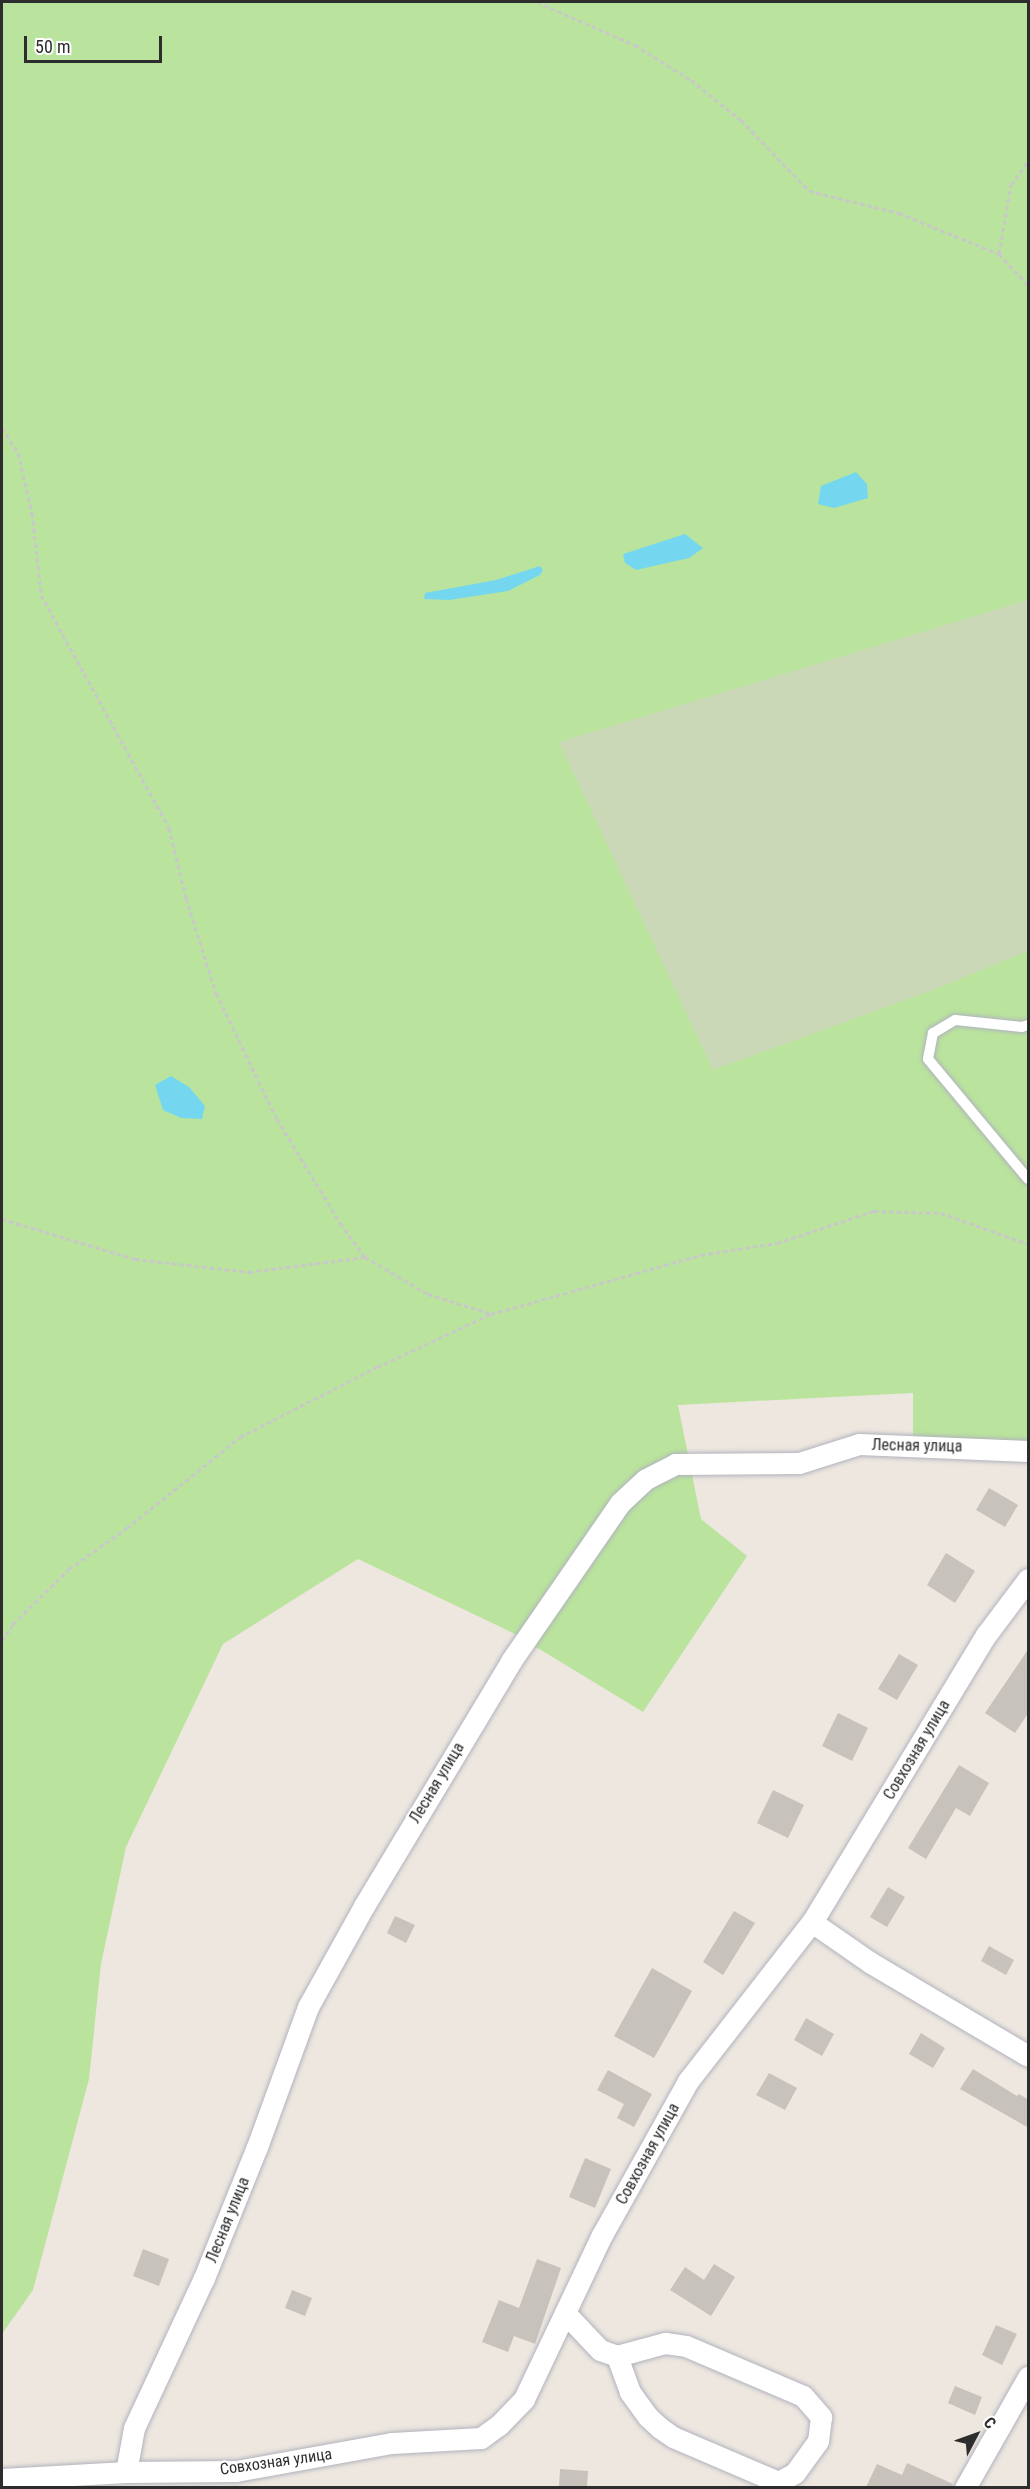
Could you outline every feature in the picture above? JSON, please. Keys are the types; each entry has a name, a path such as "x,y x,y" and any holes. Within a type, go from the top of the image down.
{"street":[{"name":"Лесная улица","path":"126,2472 134,2428 204,2278 257,2146 308,2007 364,1906 511,1661 620,1503 646,1479 675,1464 799,1463 859,1444 1029,1451"},
{"name":"Совхозная улица","path":"2,2479 126,2472 236,2471 392,2443 481,2438 499,2425 524,2399 602,2235 688,2081 812,1922 986,1635 1029,1579"},
{"path":"812,1922 871,1963 1029,2056"},
{"path":"565,2313 595,2347 617,2356 665,2343 686,2346 803,2396 821,2418 818,2441 795,2473 778,2482 673,2436 660,2428 648,2417 630,2392 617,2356"},
{"path":"965,2487 1029,2376"}],"lane":[{"path":"1029,1025 1022,1027 955,1020 933,1033 927,1059 1029,1179"}],"path":[{"path":"537,2 635,45 691,80 741,120 809,191 899,213 999,254 1029,285"},
{"path":"999,254 1011,185 1029,161"},
{"path":"2,428 18,453 32,513 41,595 169,828 186,897 216,993 277,1119 340,1222 365,1257 428,1294 491,1314"},
{"path":"2,1641 14,1624 69,1569 127,1528 240,1437 377,1367 491,1314 701,1255 777,1244 874,1210 941,1213 1029,1244"},
{"path":"2,1219 135,1259 249,1272 365,1257"}],"green space":[{"path":"2,2 1028,2 1028,1460 1000,1457 913,1457 913,1393 678,1405 701,1519 747,1556 643,1712 513,1633 358,1559 223,1644 126,1847 101,1964 89,2079 33,2290 2,2334"},
{"path":"1028,600 1028,951 933,990 713,1070 559,742"}],"water":[{"path":"856,472 867,484 868,498 834,508 818,504 821,486"},
{"path":"685,534 703,548 689,558 636,570 625,563 623,554"},
{"path":"540,566 543,570 540,575 508,591 449,600 424,599 425,593 496,580"},
{"path":"171,1076 189,1087 205,1106 202,1119 181,1118 163,1110 155,1085"}],"building":[{"path":"989,1488 1018,1505 1005,1527 976,1510"},
{"path":"946,1553 975,1571 955,1603 927,1585"},
{"path":"1029,1648 1029,1712 1015,1733 985,1713"},
{"path":"899,1654 918,1665 897,1700 878,1689"},
{"path":"838,1713 868,1728 852,1761 822,1746"},
{"path":"959,1765 989,1783 970,1816 956,1808 926,1859 908,1848"},
{"path":"773,1790 804,1805 788,1838 757,1823"},
{"path":"888,1887 905,1897 887,1927 870,1917"},
{"path":"734,1911 755,1923 723,1975 703,1962"},
{"path":"395,1916 415,1925 406,1943 387,1933"},
{"path":"989,1946 1014,1960 1006,1975 981,1961"},
{"path":"652,1968 692,1991 654,2058 614,2036"},
{"path":"806,2018 834,2034 822,2056 794,2040"},
{"path":"921,2033 945,2048 933,2068 909,2054"},
{"path":"973,2069 1017,2096 1019,2094 1029,2100 1029,2128 960,2089"},
{"path":"608,2070 652,2094 634,2127 617,2118 624,2104 597,2090"},
{"path":"769,2073 797,2088 785,2110 756,2095"},
{"path":"585,2158 611,2169 595,2208 569,2197"},
{"path":"143,2249 169,2259 159,2286 133,2276"},
{"path":"537,2259 561,2268 535,2344 514,2336 508,2352 482,2342 499,2300 519,2308"},
{"path":"714,2264 735,2277 711,2316 670,2290 685,2267 704,2280"},
{"path":"292,2290 312,2298 305,2316 285,2308"},
{"path":"996,2325 1017,2334 1002,2365 982,2355"},
{"path":"955,2386 982,2397 975,2415 948,2403"},
{"path":"907,2463 953,2484 952,2487 866,2487 877,2464 902,2475"},
{"path":"560,2469 588,2471 587,2487 559,2487"}]}
